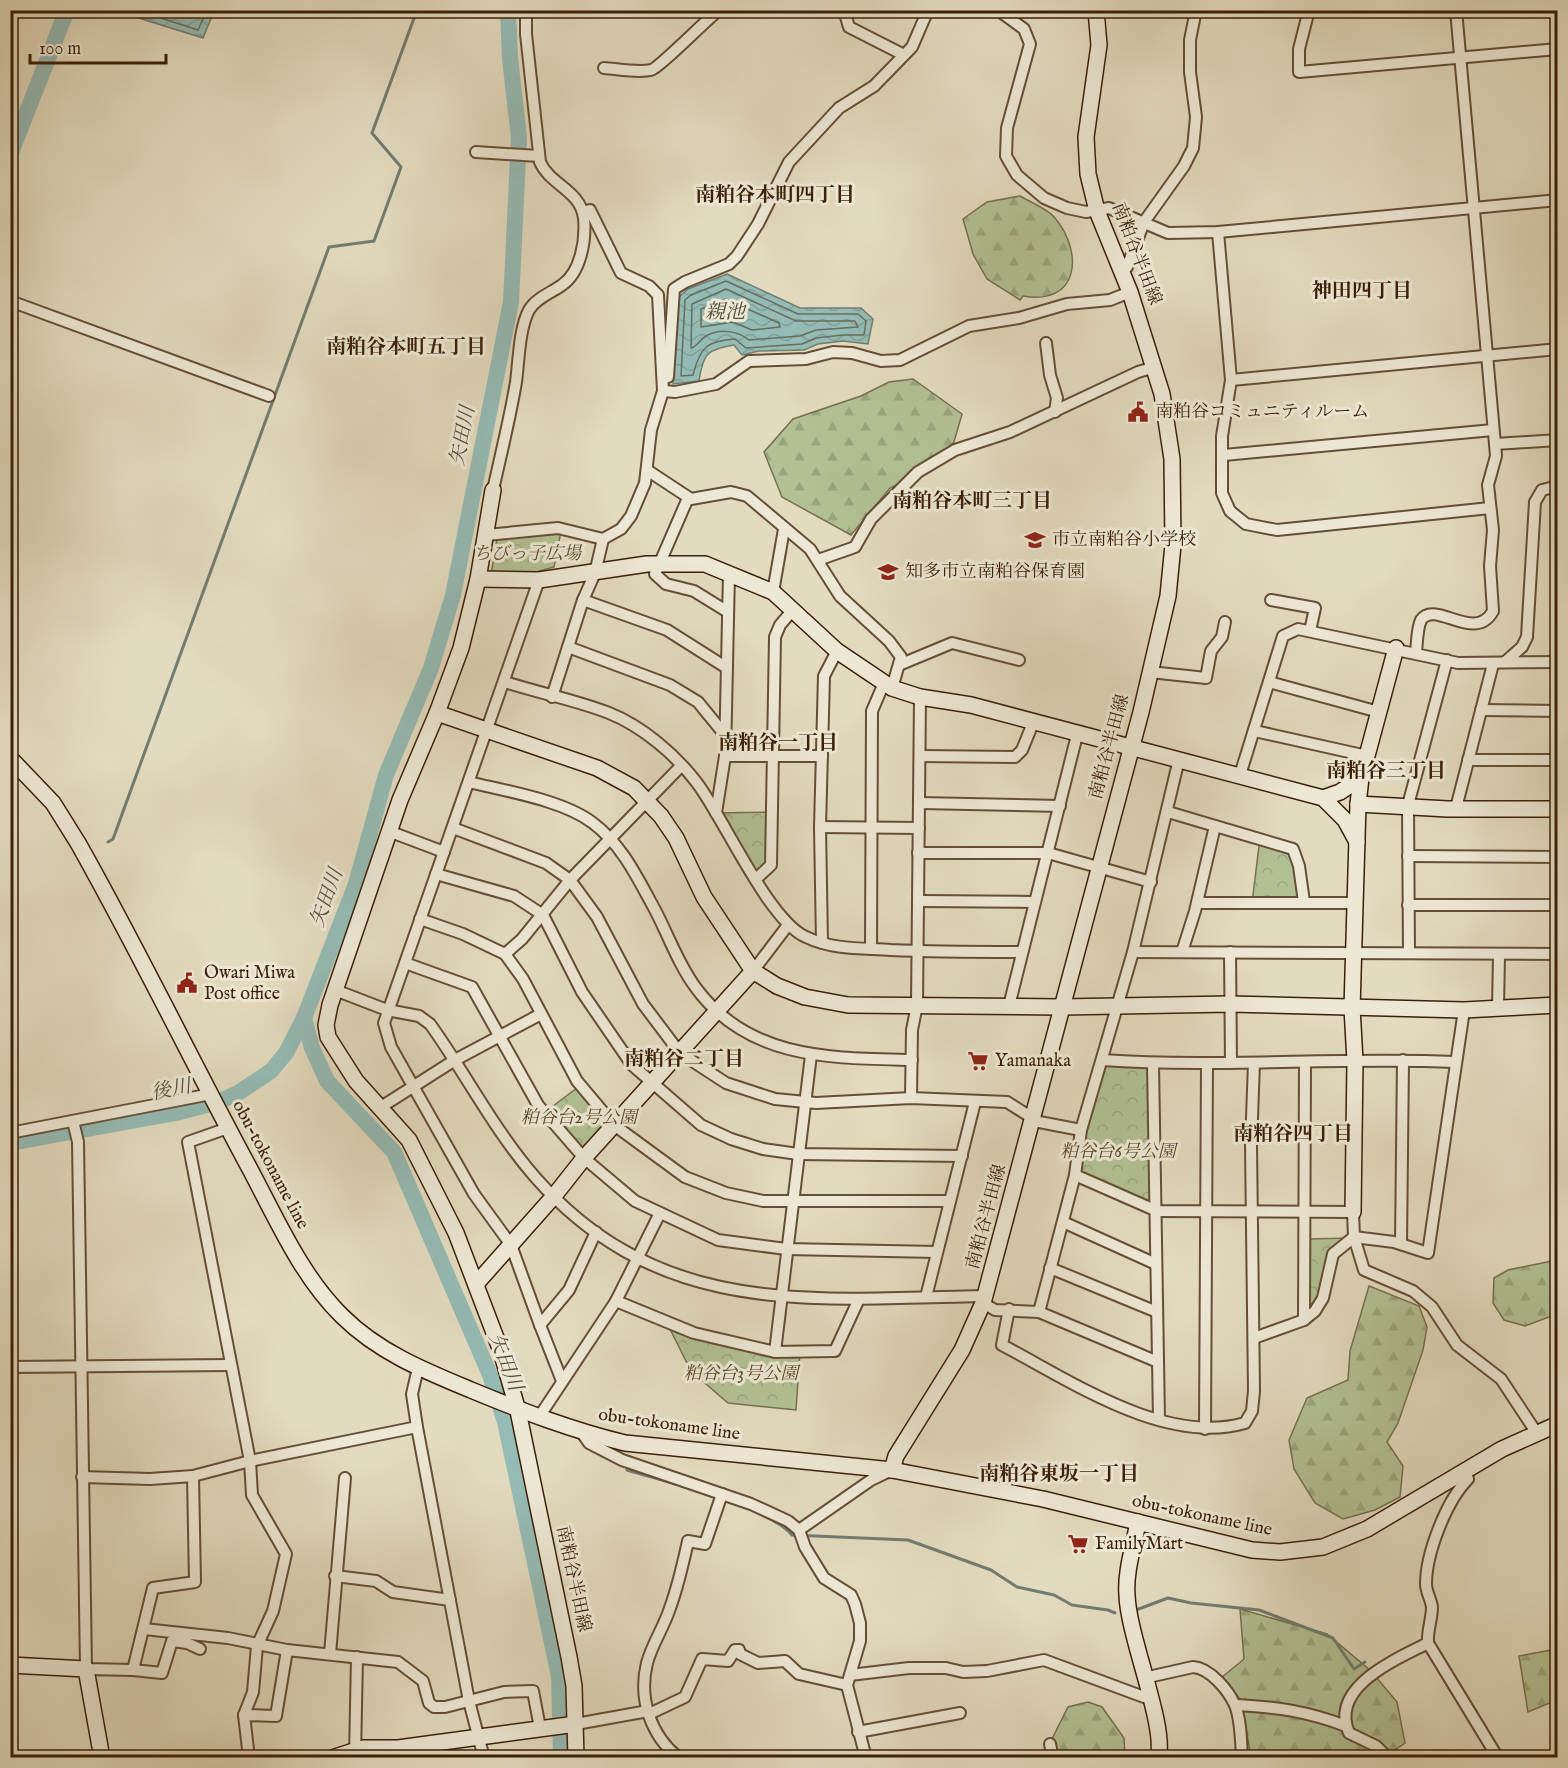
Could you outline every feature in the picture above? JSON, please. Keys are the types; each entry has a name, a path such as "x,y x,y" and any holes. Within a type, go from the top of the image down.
{"street":[{"path":"493,490 509,419 526,318 535,303 564,284 577,268 584,229 583,212 572,194 545,172 535,156 526,10"},
{"path":"603,68 650,70 659,66 702,23 719,10"},
{"path":"844,10 849,27 904,56"},
{"path":"486,535 558,528 603,539 621,529 631,516 642,494 651,430 663,389 668,381 674,289 685,282 729,264 748,240 775,184 802,145 839,108 874,86 904,56 918,38 928,10"},
{"path":"998,10 1024,29 1030,44 1007,128 1006,156 1026,183 1050,201 1086,212 1109,208 1168,233 1218,232 1557,200"},
{"name":"南粕谷半田線","path":"892,1470 896,1456 962,1350 984,1299 1034,1120 1061,1007 1168,596 1174,518 1170,440 1155,367 1130,292 1097,211 1086,154 1099,45 1096,10"},
{"path":"1122,271 1127,267 1144,222 1184,166 1193,148 1196,117 1190,72 1190,40 1196,10"},
{"path":"1309,10 1301,38 1299,72 1557,49"},
{"path":"1416,652 1421,621 1426,616 1435,614 1456,622 1476,623 1484,621 1493,611 1490,566 1493,530 1488,485 1496,456 1455,10"},
{"path":"476,152 535,156"},
{"path":"583,212 590,210 621,273 649,285 658,295 663,389"},
{"path":"1218,232 1231,380 1222,436 1224,455 1220,475 1226,505 1240,520 1257,528 1300,528 1490,508"},
{"path":"663,389 675,392 716,384 749,361 806,359 833,352 852,352 881,361 900,360 969,326 1019,318 1067,304 1110,300 1130,292"},
{"path":"10,301 269,396"},
{"path":"1046,343 1050,375 1057,398 1055,412"},
{"path":"1231,380 1557,349"},
{"path":"818,560 855,547 871,519 918,472 955,450 995,438 1137,372 1155,367"},
{"path":"1224,455 1493,430"},
{"path":"1495,444 1557,441"},
{"path":"647,470 688,498 701,499 731,492 747,496 810,549 840,596 889,641 901,657 888,686 872,711 871,949"},
{"path":"1505,662 1522,647 1527,637 1535,502 1542,490 1557,486"},
{"name":"南粕谷半田線","path":"493,490 478,579 460,648 437,713 414,764 335,990 326,1025 328,1037 356,1081 409,1140 456,1233 501,1351 572,1676 576,1758"},
{"path":"688,498 655,574 666,584 694,591 728,612"},
{"path":"773,592 784,529"},
{"path":"552,697 583,600 595,573 603,539"},
{"path":"478,579 539,580 658,564 705,564 773,592 837,651 888,686 920,697 970,705 1323,798 1345,820 1357,842"},
{"path":"716,813 725,756 729,573"},
{"path":"539,580 505,682 387,1010 385,1032 474,1194 511,1245 561,1381"},
{"path":"583,600 667,630 727,668"},
{"path":"1271,600 1315,609 1310,631"},
{"path":"756,879 771,865 775,755 775,637 780,625 792,611"},
{"path":"1150,672 1206,678 1211,651 1222,637 1225,622"},
{"path":"1240,775 1283,636 1298,629 1416,652 1458,663 1557,662"},
{"path":"899,665 952,643 1019,660"},
{"path":"568,647 670,685 698,702 725,735"},
{"path":"1396,648 1361,778 1358,804 1352,1008 1355,1061 1354,1237 1364,1270 1413,1291 1432,1307 1462,1350 1501,1379 1536,1432"},
{"path":"822,943 820,827 824,676 837,651"},
{"path":"1408,953 1408,805 1447,660"},
{"path":"1456,808 1493,664"},
{"path":"505,682 610,714 641,732 681,765 697,783 774,908 788,925 806,938 822,943 871,949 918,952 1022,952"},
{"path":"1269,682 1379,712"},
{"path":"911,1098 912,1030 917,1005 920,697"},
{"path":"1481,710 1557,711"},
{"path":"437,713 620,778 648,801 676,838 704,897 753,971 777,986 805,998 848,1005 1061,1007 1230,1004 1464,1010 1557,1005"},
{"path":"920,756 1015,757 1022,750 1033,723"},
{"path":"1254,731 1367,756"},
{"path":"1009,1006 1033,902 1048,853 1077,735"},
{"path":"725,756 822,756"},
{"name":"obu-tokoname line","path":"10,758 53,803 78,843 305,1269 342,1316 374,1342 418,1368 515,1409 582,1433 625,1443 892,1470 1043,1498 1252,1550 1280,1552 1323,1547 1367,1529 1536,1432 1557,1424"},
{"path":"1039,1312 1075,1175 1081,1130 1133,952 1179,759"},
{"path":"1468,760 1557,759"},
{"path":"505,954 543,915 570,880 681,765"},
{"path":"1323,798 1340,792 1361,778"},
{"path":"469,782 571,811 592,822 611,839 627,858 697,989 717,1010 740,1028 776,1046 811,1055 912,1060"},
{"path":"920,803 1060,806"},
{"path":"1358,804 1456,808 1557,808"},
{"path":"1168,812 1293,849 1299,866 1304,902"},
{"path":"1182,952 1197,903 1215,826"},
{"path":"820,827 919,828"},
{"path":"453,828 546,863 570,880 597,917 643,1004 680,1053 726,1083 775,1099 804,1102 911,1098 1007,1102 1034,1120 1081,1130"},
{"path":"391,832 444,852"},
{"path":"918,853 1048,853 1151,882"},
{"path":"1408,856 1557,856"},
{"path":"436,874 514,896 543,915 582,992 607,1031 633,1065 701,1125 731,1139 763,1149 798,1154 962,1156"},
{"path":"919,901 1033,902"},
{"path":"1197,903 1355,903"},
{"path":"1408,905 1557,905"},
{"path":"420,919 463,934 505,954 523,979 577,1081 614,1125 654,1156 691,1179 738,1196 763,1201 950,1201"},
{"path":"476,1284 554,1196 584,1158 753,971 788,925"},
{"path":"1133,952 1557,954"},
{"path":"1230,952 1231,1063"},
{"path":"1498,954 1498,1008"},
{"path":"405,963 472,987 538,1105 584,1158 635,1201 718,1240 786,1249 937,1252"},
{"path":"335,990 387,1010 419,1016 424,1020 454,1060 487,1116 535,1177 596,1233 638,1260 691,1281 728,1290 781,1298 984,1299 995,1310 1039,1312 1158,1362"},
{"path":"1254,1338 1304,1320 1315,1311 1323,1298 1333,1254 1354,1237 1428,1252 1464,1010"},
{"path":"381,1107 454,1060 541,1014"},
{"path":"775,1352 811,1055"},
{"path":"1102,1060 1153,1064 1404,1060 1455,1062"},
{"path":"1401,1245 1404,1060"},
{"path":"1304,1320 1305,1062"},
{"path":"1205,1429 1207,1063"},
{"path":"1009,1309 1002,1345 1123,1408 1182,1427 1205,1429 1245,1424 1252,1412 1254,1338 1254,1212 1251,1145 1254,1063"},
{"path":"1153,1064 1159,1419"},
{"path":"10,1133 211,1094"},
{"path":"926,1297 975,1102"},
{"path":"74,1121 78,1142 86,1669 102,1758"},
{"path":"228,1128 188,1142 250,1461 252,1495 286,1554 273,1611 257,1646 253,1692 244,1715 249,1758"},
{"path":"1075,1175 1157,1211 1353,1212"},
{"path":"539,1417 616,1301 660,1213"},
{"path":"1063,1222 1156,1264"},
{"path":"540,1325 569,1290 596,1233"},
{"path":"1050,1268 1157,1312"},
{"path":"616,1301 694,1333 775,1352 835,1351 859,1299"},
{"path":"10,1367 230,1365"},
{"path":"418,1368 412,1394 417,1427 469,1701 484,1758"},
{"path":"82,1477 150,1479 193,1476 250,1461 417,1427"},
{"path":"582,1433 589,1443 622,1460 722,1494 775,1515 799,1530 805,1547 824,1578 851,1595 855,1604 860,1623 860,1641 849,1680 858,1732 866,1758"},
{"path":"622,1460 621,1450 625,1443"},
{"path":"799,1530 871,1480 892,1470"},
{"path":"1465,1472 1468,1479 1458,1489 1430,1550 1426,1584 1432,1604 1428,1643 1498,1758"},
{"path":"133,1670 153,1588 195,1582 193,1476"},
{"path":"330,1654 345,1478"},
{"path":"679,1758 657,1737 644,1688 647,1663 670,1610 688,1541 705,1544 722,1494"},
{"path":"1138,1522 1126,1593 1144,1678 1157,1725 1159,1757"},
{"path":"335,1576 376,1581 393,1592 450,1600"},
{"path":"144,1629 228,1638 257,1646 287,1650 398,1662 423,1681 429,1703 434,1707 445,1707 504,1692 533,1691 544,1727"},
{"path":"10,1665 162,1673 169,1644 172,1641 187,1643 200,1649"},
{"path":"1388,1758 1376,1746 1348,1732 1344,1707 1350,1693 1377,1673 1428,1643"},
{"path":"244,1715 276,1716 287,1650"},
{"path":"332,1758 355,1754 399,1753 477,1737 649,1713 685,1697 702,1659 728,1661 735,1650 739,1650 740,1654 758,1663 785,1661 799,1674 849,1680 909,1668 987,1671 1044,1660 1144,1697"},
{"path":"355,1754 357,1657"},
{"path":"1144,1678 1202,1668 1210,1673 1235,1706 1242,1758"},
{"path":"1235,1706 1278,1707 1308,1712 1346,1726"},
{"path":"858,1732 960,1713"},
{"path":"10,1739 10,1747"},
{"path":"1050,1744 1053,1758"}],"green space":[{"path":"1020,196 1055,218 1070,246 1072,261 1071,274 1065,285 1056,293 1042,297 1023,296 1020,300 987,279 973,254 963,219 987,202"},
{"path":"913,379 962,414 954,442 932,467 890,488 851,535 782,497 764,452 793,419 861,396 889,382"},
{"name":"ちびっ子広場","path":"561,531 554,567 536,572 491,575 497,539"},
{"path":"772,812 771,865 756,879 716,813"},
{"path":"1260,838 1293,849 1304,902 1252,903"},
{"name":"粕谷台6号公園","path":"1102,1060 1153,1064 1157,1211 1075,1175"},
{"name":"粕谷台2号公園","path":"581,1085 614,1125 584,1158 545,1112"},
{"path":"1348,1238 1341,1243 1319,1296 1308,1308 1309,1239"},
{"path":"1557,1260 1557,1314 1525,1326 1504,1320 1493,1303 1494,1278 1508,1270"},
{"path":"1369,1286 1419,1306 1427,1327 1423,1350 1398,1423 1387,1442 1403,1466 1400,1497 1375,1510 1343,1519 1315,1503 1294,1469 1289,1440 1307,1398 1348,1380 1350,1351"},
{"name":"粕谷台3号公園","path":"667,1323 694,1333 800,1352 796,1410 728,1403 691,1371"},
{"path":"1240,1609 1327,1634 1371,1671 1397,1702 1405,1743 1385,1757 1251,1757 1241,1700 1221,1678 1244,1659"},
{"path":"1557,1649 1557,1700 1528,1712 1519,1656"},
{"path":"1088,1702 1102,1707 1124,1738 1125,1757 1053,1757 1052,1739 1068,1707"}],"water":[{"path":"116,11 214,11 203,38"},
{"name":"親池","path":"727,274 800,308 861,308 873,319 868,344 843,341 818,344 804,350 759,351 742,355 734,345 718,348 705,358 699,381 673,384 679,297 688,289"}],"waterway":[{"path":"10,155 67,10"},
{"path":"108,842 113,839 329,247 374,241 401,167 372,133 417,10"},
{"name":"矢田川","path":"10,1143 176,1113 218,1102 238,1093 271,1071 286,1053 304,1018 356,884 386,775 431,668 453,595 511,302 519,138 510,58 508,10"},
{"name":"矢田川","path":"304,1018 312,1048 327,1081 394,1152 490,1375 505,1422 559,1676 561,1758"},
{"path":"627,1470 740,1505 780,1525 792,1535 908,1540 991,1570 1017,1587 1054,1595 1072,1605 1115,1613"},
{"path":"1136,1610 1168,1598 1191,1603 1259,1610 1333,1638 1354,1669 1365,1662"}],"place":[{"name":"南粕谷コミュニティルーム","path":"1138,412"},
{"name":"市立南粕谷小学校","path":"1035,540"},
{"name":"知多市立南粕谷保育園","path":"888,572"},
{"name":"Owari Miwa Post office","path":"187,983"},
{"name":"Yamanaka","path":"978,1061"},
{"name":"FamilyMart","path":"1078,1544"}],"district":[{"name":"南粕谷本町四丁目","path":"775,195"},
{"name":"神田四丁目","path":"1362,291"},
{"name":"南粕谷本町五丁目","path":"406,347"},
{"name":"南粕谷本町三丁目","path":"972,501"},
{"name":"南粕谷一丁目","path":"778,743"},
{"name":"南粕谷三丁目","path":"1386,771"},
{"name":"南粕谷二丁目","path":"684,1059"},
{"name":"南粕谷四丁目","path":"1293,1134"},
{"name":"南粕谷東坂一丁目","path":"1059,1474"}],"water label":[{"name":"後川","path":"171,1090"}]}
